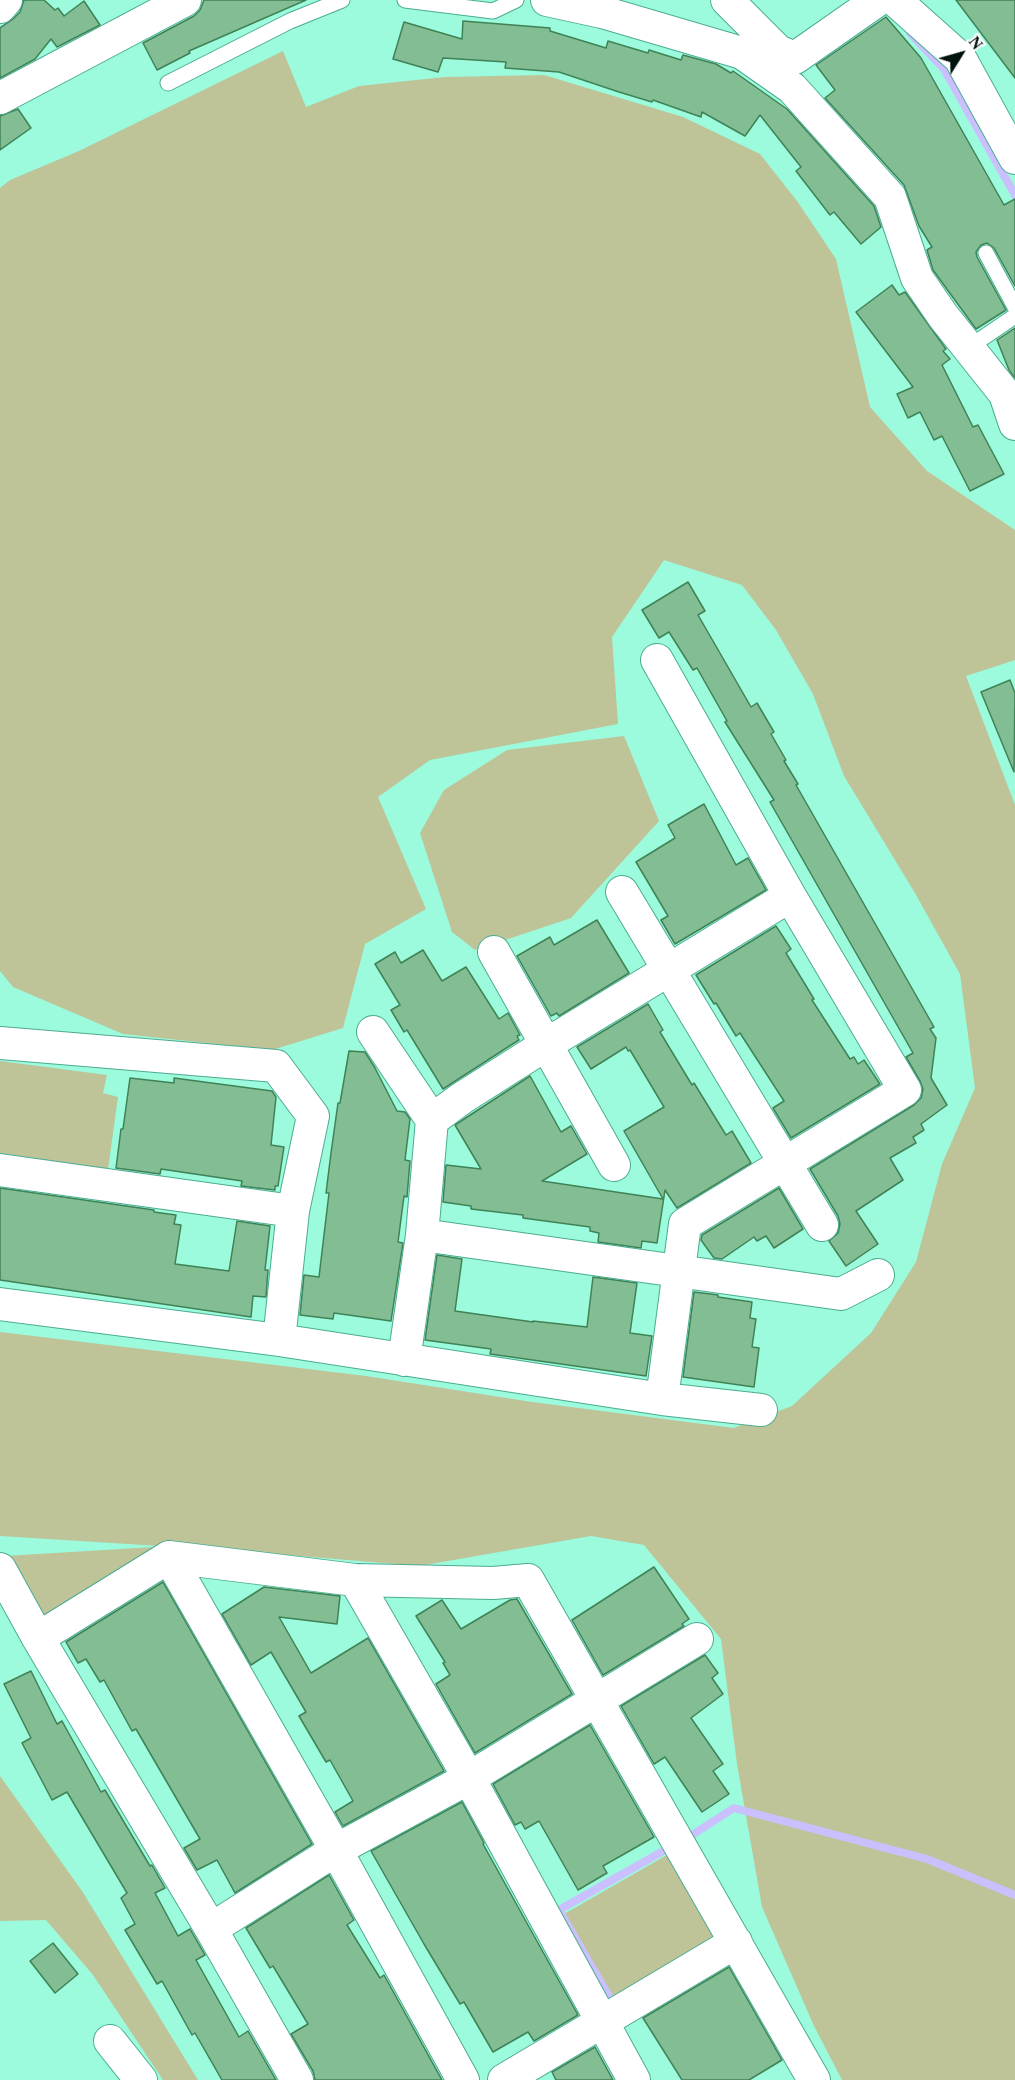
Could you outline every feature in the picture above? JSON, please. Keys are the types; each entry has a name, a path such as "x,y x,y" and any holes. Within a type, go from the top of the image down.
{"street":[{"path":"0,7 6,0"},
{"path":"0,98 185,0"},
{"path":"549,0 602,12 742,53 792,88 890,197 917,278 943,316 1005,394 1015,424"},
{"path":"727,0 778,51 795,58 878,0"},
{"path":"895,0 960,58 1015,158"},
{"path":"657,660 790,896 905,1090 686,1224 662,1399"},
{"path":"622,892 822,1225"},
{"path":"432,1120 462,1098 547,1044 790,896"},
{"path":"494,952 614,1165"},
{"path":"373,1032 432,1120 422,1235 404,1360"},
{"path":"0,1043 276,1066 313,1116 293,1211 279,1340"},
{"path":"0,1170 293,1211"},
{"path":"422,1235 841,1294 878,1275"},
{"path":"0,1304 279,1340 662,1399 761,1410"},
{"path":"169,1557 336,1850 463,2080"},
{"path":"38,1638 169,1557 355,1580 493,1582 528,1580 814,2080"},
{"path":"0,1569 38,1638 211,1929 297,2080"},
{"path":"355,1580 470,1778 634,2080"},
{"path":"211,1929 336,1850 470,1778 697,1639"},
{"path":"504,2080 736,1942"},
{"path":"110,2041 141,2080"}],"lane":[{"path":"168,83 290,21 342,0"},
{"path":"405,0 493,11 516,0"},
{"path":"986,253 1015,307"},
{"path":"968,348 1015,316"}],"green space":[{"path":"283,51 306,107 359,86 445,77 544,75 683,117 760,154 797,201 836,259 870,407 927,471 1015,530 1015,660 966,676 1015,805 1015,2080 842,2080 814,2026 762,1907 737,1764 721,1639 644,1545 591,1536 419,1566 240,1551 0,1536 0,1332 366,1376 532,1402 734,1428 792,1406 871,1333 916,1262 942,1164 975,1088 960,974 915,893 844,776 813,694 776,630 742,585 664,560 612,637 618,724 430,760 378,797 426,909 365,944 343,1028 272,1050 123,1034 13,987 0,971 0,188 10,180 79,151"},
{"path":"624,736 659,821 571,918 475,950 452,932 420,833 444,790 507,750"},
{"path":"0,1061 107,1075 103,1093 118,1097 108,1169 0,1153"},
{"path":"154,1547 159,1553 43,1620 5,1556"},
{"path":"0,1776 82,1891 198,2080 163,2080 93,1975 46,1920 0,1921"},
{"path":"667,1855 718,1941 615,1999 564,1914"}],"building":[{"path":"24,0 44,0 55,10 58,8 64,16 84,1 100,25 57,47 51,39 35,59 0,78 0,28 20,12"},
{"path":"204,0 306,0 189,51 190,53 157,70 143,43 194,16 200,10"},
{"path":"956,0 1015,0 1015,78"},
{"path":"886,17 921,58 1004,205 1015,199 1015,286 994,248 987,243 981,245 976,252 977,257 1006,310 976,329 933,270 927,250 932,247 919,226 904,185 825,98 835,90 816,65"},
{"path":"463,21 550,28 550,31 606,48 608,41 681,60 683,55 716,64 731,73 733,71 787,109 874,206 881,227 861,244 834,212 830,215 796,171 801,167 760,115 745,136 702,112 701,117 559,72 505,68 506,62 443,58 438,72 393,59 404,22 462,39"},
{"path":"18,109 31,128 0,150 0,116"},
{"path":"892,285 899,295 905,292 946,349 943,351 950,359 942,365 973,427 978,425 1004,474 970,491 942,436 934,440 920,412 908,418 897,394 913,387 856,312"},
{"path":"1015,328 1015,378 1009,370 997,340"},
{"path":"688,582 705,611 698,615 751,707 757,703 774,732 771,734 798,784 796,785 934,1027 930,1029 936,1038 931,1078 947,1105 921,1124 924,1130 913,1137 916,1143 890,1158 903,1180 856,1211 878,1244 846,1266 829,1241 838,1233 840,1224 838,1216 810,1169 914,1105 921,1098 923,1089 906,1057 913,1053 770,802 774,800 725,722 727,721 697,668 693,670 669,632 659,638 642,610"},
{"path":"1010,680 1015,693 1014,772 981,692"},
{"path":"704,804 736,865 748,858 766,890 675,944 661,920 668,916 636,862 675,838 668,825"},
{"path":"597,920 629,973 559,1016 557,1013 551,1016 517,956 550,937 554,945"},
{"path":"776,926 791,949 786,953 814,999 812,1000 850,1059 854,1057 858,1064 864,1060 880,1084 791,1138 773,1108 784,1101 740,1033 736,1036 696,975"},
{"path":"423,950 442,981 466,967 499,1019 508,1013 520,1035 517,1036 519,1040 443,1089 407,1030 404,1032 391,1010 400,1005 375,964 395,952 401,963"},
{"path":"648,1004 663,1030 660,1032 692,1085 694,1083 726,1135 732,1131 751,1163 677,1208 665,1190 657,1243 642,1241 641,1248 598,1242 599,1233 590,1231 590,1227 523,1218 523,1215 471,1209 471,1206 443,1202 446,1165 481,1169 455,1125 530,1076 561,1132 571,1126 587,1154 542,1181 663,1199 624,1131 664,1107 626,1047 591,1069 577,1047"},
{"path":"349,1051 365,1052 397,1111 405,1112 410,1119 405,1160 410,1161 407,1197 404,1196 398,1242 403,1243 391,1321 334,1313 333,1319 300,1315 304,1275 319,1277 329,1193 326,1193 331,1153"},
{"path":"130,1078 174,1083 174,1078 272,1091 276,1097 271,1145 284,1147 278,1186 275,1186 275,1190 241,1186 242,1181 161,1169 160,1174 116,1168"},
{"path":"0,1188 176,1215 174,1224 181,1225 175,1264 229,1271 237,1221 270,1226 265,1270 268,1270 266,1297 253,1296 251,1317 0,1280"},
{"path":"779,1188 803,1229 774,1248 766,1236 757,1241 754,1237 722,1259 714,1258 701,1240 702,1235"},
{"path":"437,1255 462,1259 455,1311 533,1322 587,1327 593,1277 637,1283 630,1333 652,1336 646,1376 490,1354 491,1349 425,1340"},
{"path":"694,1292 752,1302 750,1318 756,1319 752,1347 759,1348 754,1387 683,1377"},
{"path":"654,1567 689,1619 682,1624 684,1626 603,1675 572,1620"},
{"path":"163,1582 312,1844 235,1893 217,1860 197,1870 184,1848 200,1839 136,1729 132,1731 104,1680 100,1682 86,1659 78,1663 66,1642"},
{"path":"264,1587 340,1596 337,1624 279,1617 311,1673 368,1638 444,1771 343,1826 335,1812 353,1801 330,1760 326,1762 299,1716 306,1712 271,1652 251,1665 222,1614"},
{"path":"517,1599 572,1694 475,1753 436,1684 450,1675 443,1663 445,1662 416,1616 442,1600 461,1629 510,1600"},
{"path":"705,1655 718,1673 712,1678 723,1694 691,1718 723,1764 713,1771 729,1794 702,1812 665,1757 654,1764 621,1706"},
{"path":"31,1671 57,1724 62,1721 101,1792 105,1790 165,1888 155,1893 178,1936 190,1929 205,1955 196,1960 239,2037 248,2031 276,2080 222,2080 195,2033 192,2035 162,1981 157,1984 125,1930 135,1924 121,1898 127,1893 67,1792 52,1800 22,1743 31,1738 4,1684"},
{"path":"590,1725 654,1837 603,1866 607,1873 578,1890 539,1821 525,1829 521,1822 515,1825 493,1784"},
{"path":"462,1802 578,2015 534,2041 528,2032 493,2052 464,2002 460,2004 371,1851"},
{"path":"329,1875 354,1920 347,1925 380,1978 384,1975 442,2080 315,2080 313,2071 291,2034 308,2024 273,1966 270,1968 246,1928"},
{"path":"53,1943 78,1974 55,1993 30,1961"},
{"path":"729,1967 782,2060 749,2080 682,2080 643,2018"},
{"path":"595,2047 613,2080 556,2080 552,2072"}],"waterway":[{"path":"910,33 944,69 1015,195"},
{"path":"692,1835 734,1808 927,1859 1015,1895"},
{"path":"611,2000 559,1910 665,1850"}]}
